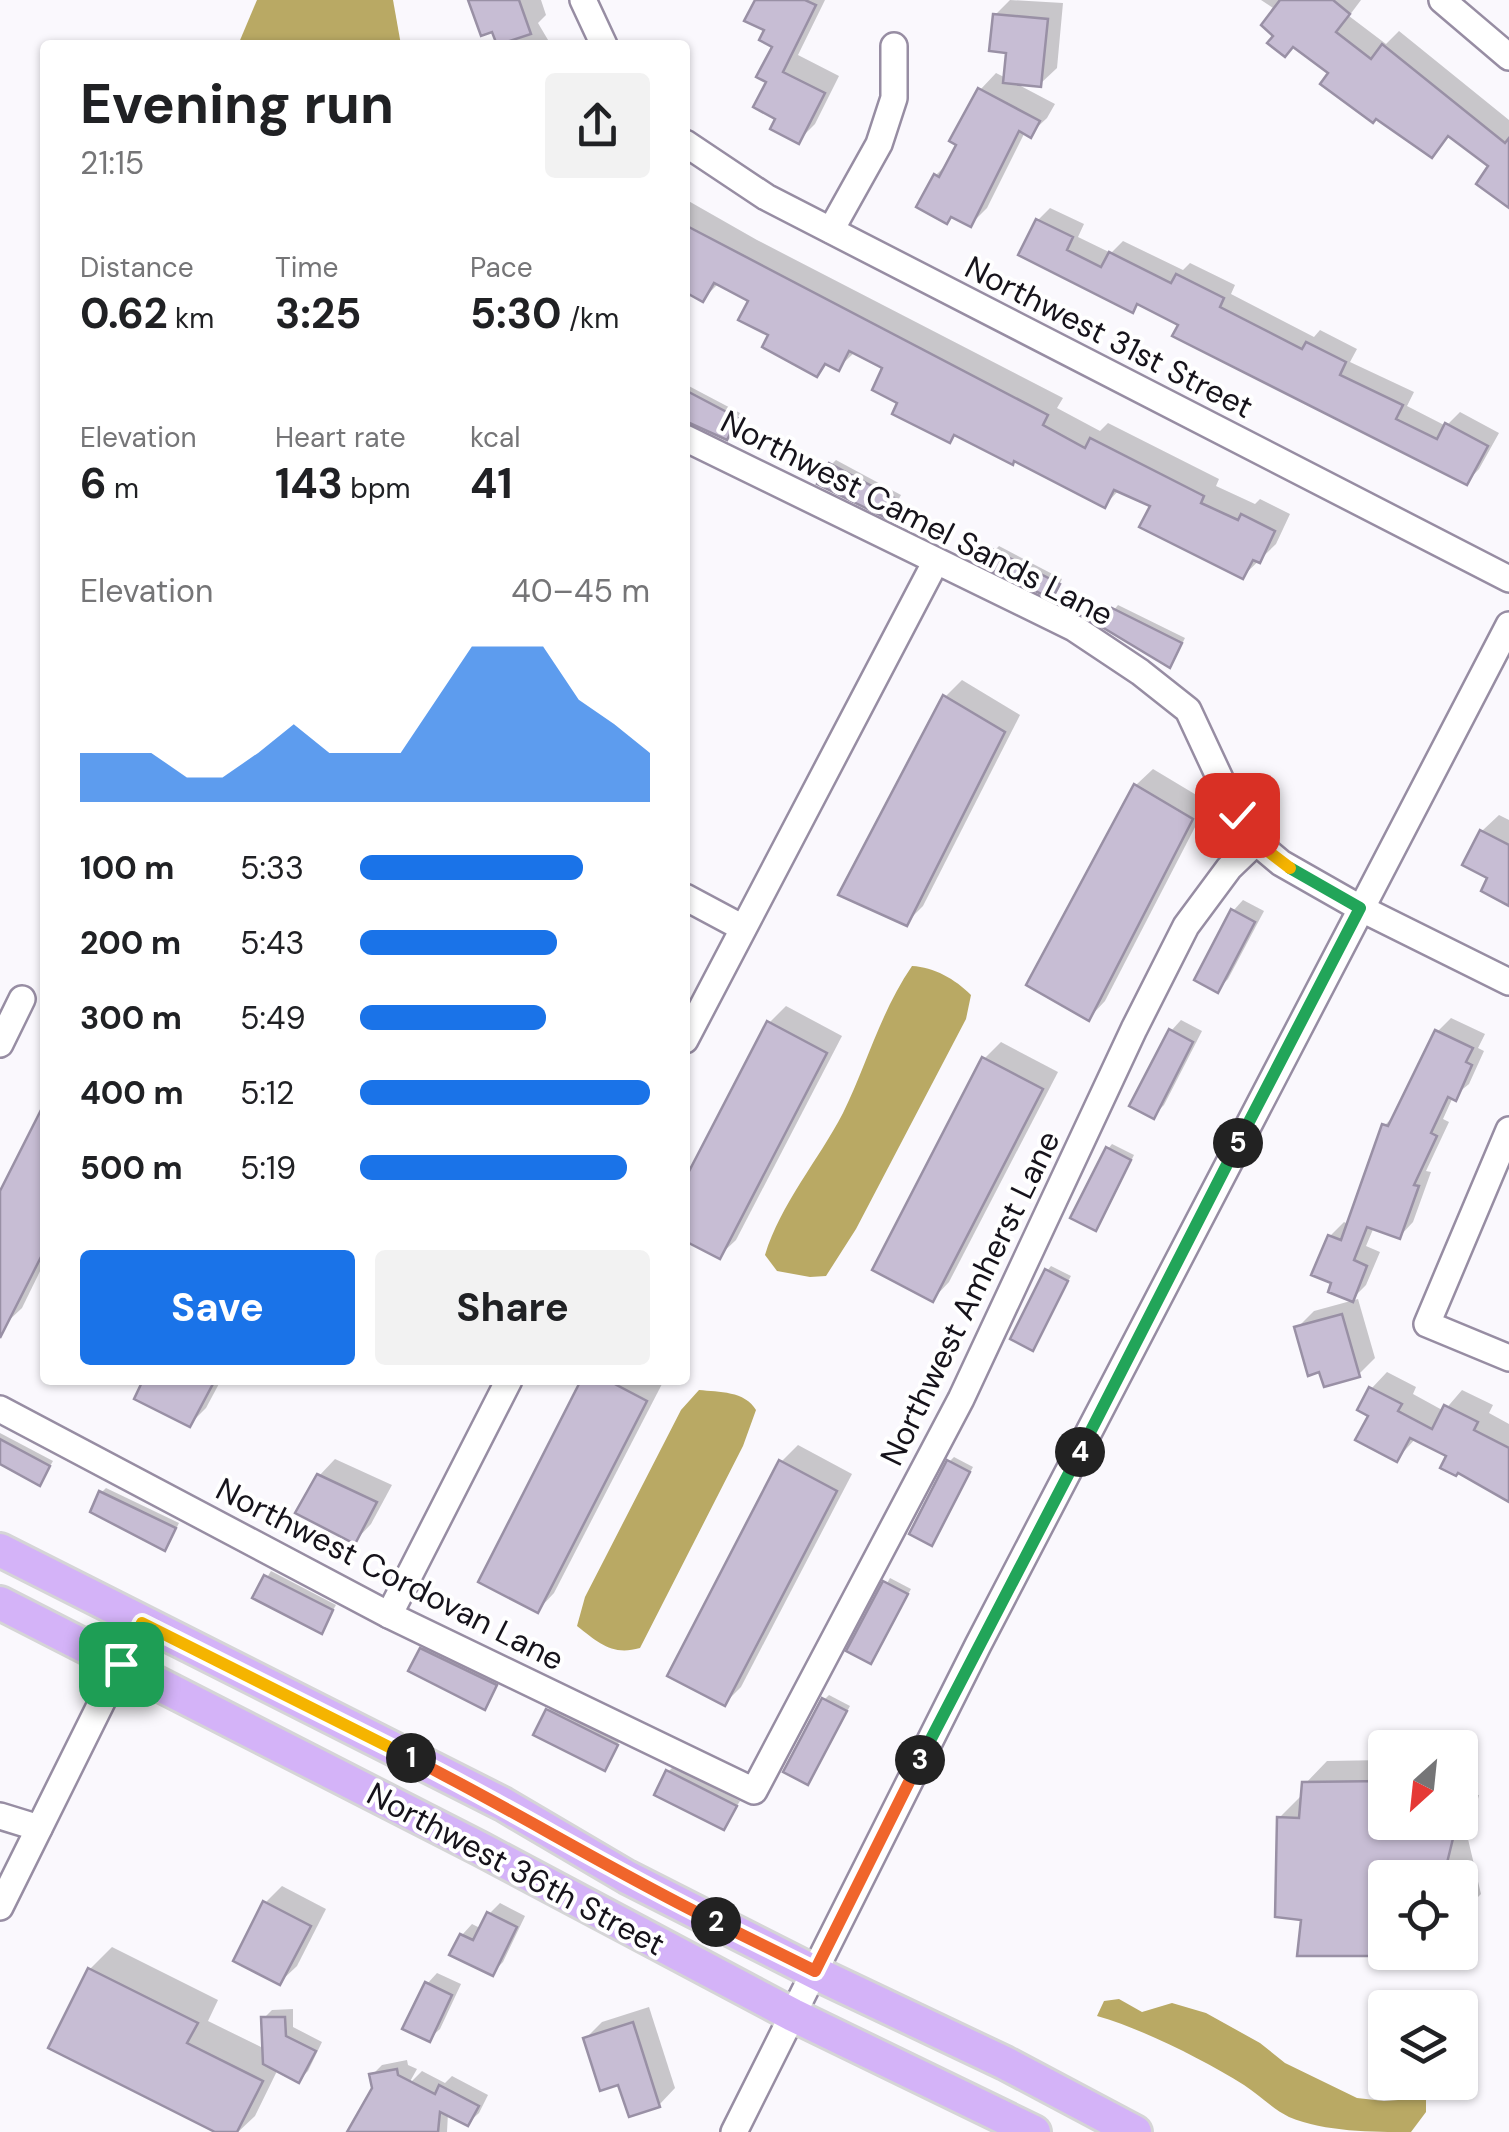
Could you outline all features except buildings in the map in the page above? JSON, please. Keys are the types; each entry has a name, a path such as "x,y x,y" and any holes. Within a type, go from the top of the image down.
{"main road":[{"name":"Northwest 36th Street","path":"0,1550 503,1804 627,1878 1005,2063 1135,2132"},
{"name":"Northwest 36th Street","path":"0,1602 481,1849 793,2015 1034,2132"}],"street":[{"path":"582,0 602,40"},
{"path":"1442,0 1509,57"},
{"path":"831,230 879,144 894,98 894,46"},
{"name":"Northwest 31st Street","path":"690,145 766,197 1509,579"},
{"name":"Northwest Camel Sands Lane","path":"690,440 1074,628 1188,710 1237,815 1256,842 1281,863 1360,908 1509,982"},
{"path":"690,1031 936,561"},
{"path":"734,2132 978,1645 1509,625"},
{"name":"Northwest Amherst Lane","path":"754,1791 961,1399 1186,926 1230,868 1256,842"},
{"path":"690,900 744,928"},
{"path":"0,1044 22,998"},
{"path":"1509,1130 1427,1324 1509,1358"},
{"path":"390,1615 506,1385"},
{"name":"Northwest Cordovan Lane","path":"0,1409 390,1615 754,1791"},
{"path":"0,1907 142,1623"},
{"path":"0,1816 39,1828"}],"shaded area":[{"path":"257,0 393,0 400,40 240,40"},
{"path":"912,966 944,975 971,995 966,1019 856,1229 826,1276 777,1271 765,1255 772,1236 843,1113 883,1019"},
{"path":"699,1390 738,1396 756,1410 743,1446 640,1648 614,1649 577,1626 585,1597 681,1410"},
{"path":"1119,1999 1142,2012 1172,2003 1206,2013 1260,2043 1285,2063 1357,2098 1426,2100 1426,2112 1411,2132 1365,2131 1303,2122 1192,2056 1097,2016 1104,2001"}],"route":[{"path":"121,1664 142,1623 503,1804 627,1878 815,1971 978,1645 1360,908 1281,863 1256,842 1237,815"}]}
